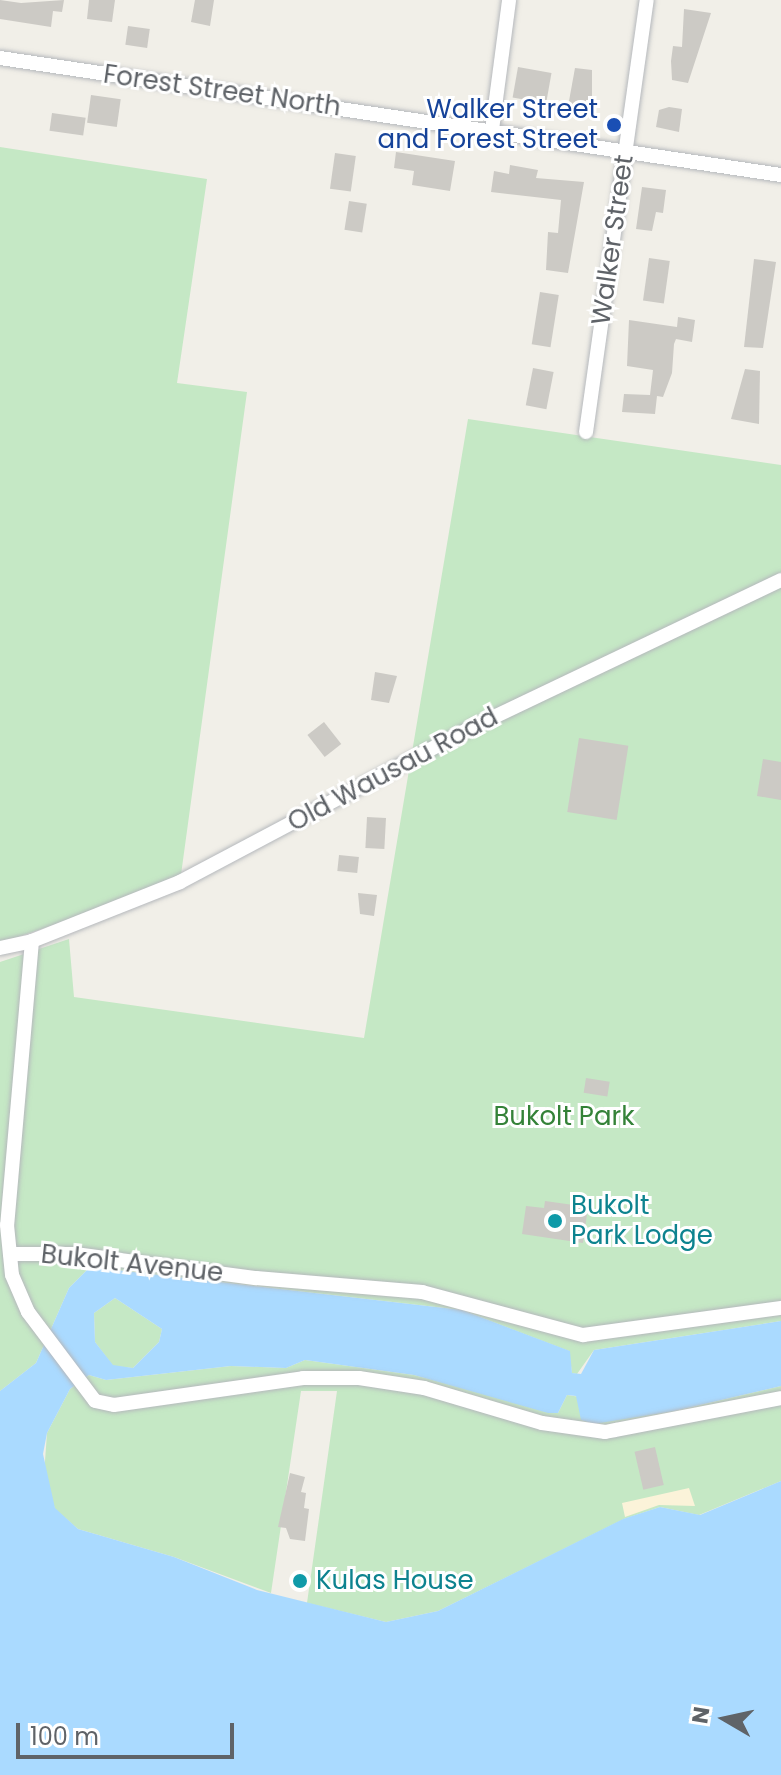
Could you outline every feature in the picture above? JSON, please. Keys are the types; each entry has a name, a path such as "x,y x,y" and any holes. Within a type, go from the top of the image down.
{"street":[{"path":"492,130 509,0"},
{"name":"Walker Street","path":"586,432 647,0"},
{"name":"Forest Street North","path":"0,58 781,175"},
{"name":"Old Wausau Road","path":"0,948 32,941 180,882 475,726 781,580"},
{"path":"10,1254 7,1225 32,941"},
{"name":"Bukolt Avenue","path":"781,1308 577,1334 468,1300 422,1292 256,1278 75,1254 10,1254 17,1291 80,1387 95,1401 114,1405 303,1378 359,1378 424,1388 542,1423 605,1432 781,1398"}],"green space":[{"path":"0,147 207,179 177,383 247,392 180,882 0,943"},
{"name":"Bukolt Park","path":"468,419 781,465 781,1321 594,1350 577,1374 572,1373 569,1351 462,1310 90,1267 69,1288 36,1363 0,1391 0,962 69,939 74,997 364,1038"},
{"path":"115,1298 162,1329 159,1342 133,1368 113,1366 95,1342 94,1313"},
{"path":"305,1360 414,1375 558,1413 567,1395 674,1411 781,1386 781,1481 699,1515 660,1507 624,1519 438,1611 386,1622 307,1603 337,1391 301,1391 271,1593 174,1557 78,1529 55,1509 44,1475 47,1433 70,1389 89,1375 106,1380 231,1366 286,1368"}],"sand":[{"path":"689,1488 695,1506 659,1505 625,1517 622,1503"}],"water":[{"path":"90,1267 462,1310 570,1351 572,1373 581,1374 594,1350 781,1321 781,1386 674,1411 594,1424 581,1420 576,1396 567,1395 558,1413 548,1413 414,1375 305,1360 286,1368 231,1366 106,1380 89,1375 70,1389 47,1433 43,1454 55,1508 78,1529 174,1557 257,1590 386,1622 438,1611 623,1519 660,1507 700,1515 781,1481 781,1775 0,1775 0,1391 36,1363 69,1288","holes":["115,1298 162,1329 159,1342 133,1368 113,1365 95,1342 94,1313"]}],"building":[{"path":"0,0 21,3 64,0 62,12 53,11 51,27 0,19"},
{"path":"89,0 115,0 112,22 87,19"},
{"path":"195,0 214,0 210,26 191,22"},
{"path":"684,9 711,13 688,83 672,80 673,46 682,47"},
{"path":"128,26 150,29 147,48 125,45"},
{"path":"518,67 551,73 546,103 513,98"},
{"path":"575,68 592,70 592,116 567,112"},
{"path":"91,95 121,99 117,127 87,123"},
{"path":"669,107 682,109 679,132 656,127 659,110"},
{"path":"52,113 86,118 83,136 49,131"},
{"path":"396,152 455,161 450,191 412,185 414,171 394,168"},
{"path":"335,153 356,156 351,192 330,189"},
{"path":"510,165 538,170 536,178 584,182 568,273 546,270 548,232 558,233 561,200 491,192 494,171 509,174"},
{"path":"642,187 666,190 663,213 656,212 652,231 636,229"},
{"path":"349,201 367,204 362,232 344,230"},
{"path":"649,258 670,261 664,304 643,301"},
{"path":"754,259 776,262 763,348 744,347"},
{"path":"540,292 559,295 550,347 532,344"},
{"path":"678,317 695,320 692,342 676,339 672,373 663,397 657,396 655,414 622,412 624,394 650,395 653,370 627,366 629,320 677,327"},
{"path":"533,368 554,372 546,409 526,405"},
{"path":"745,369 760,371 759,424 731,419"},
{"path":"375,672 397,676 389,703 371,700"},
{"path":"324,722 341,744 325,757 307,735"},
{"path":"579,738 628,746 617,820 567,812"},
{"path":"763,759 781,762 781,800 757,796"},
{"path":"367,817 386,818 384,849 365,848"},
{"path":"339,855 359,857 357,873 337,871"},
{"path":"358,893 377,895 374,916 360,914"},
{"path":"586,1078 610,1082 607,1097 584,1093"},
{"name":"Bukolt Park Lodge","path":"545,1201 588,1207 583,1243 522,1234 526,1206 544,1208"},
{"path":"655,1447 664,1485 643,1490 635,1452"},
{"path":"290,1473 305,1477 301,1492 306,1493 304,1508 309,1509 305,1541 290,1539 286,1528 278,1527"}],"place":[{"name":"Walker Street and Forest Street","path":"614,125"},
{"name":"Bukolt Park Lodge","path":"555,1221"},
{"name":"Kulas House","path":"300,1581"}]}
